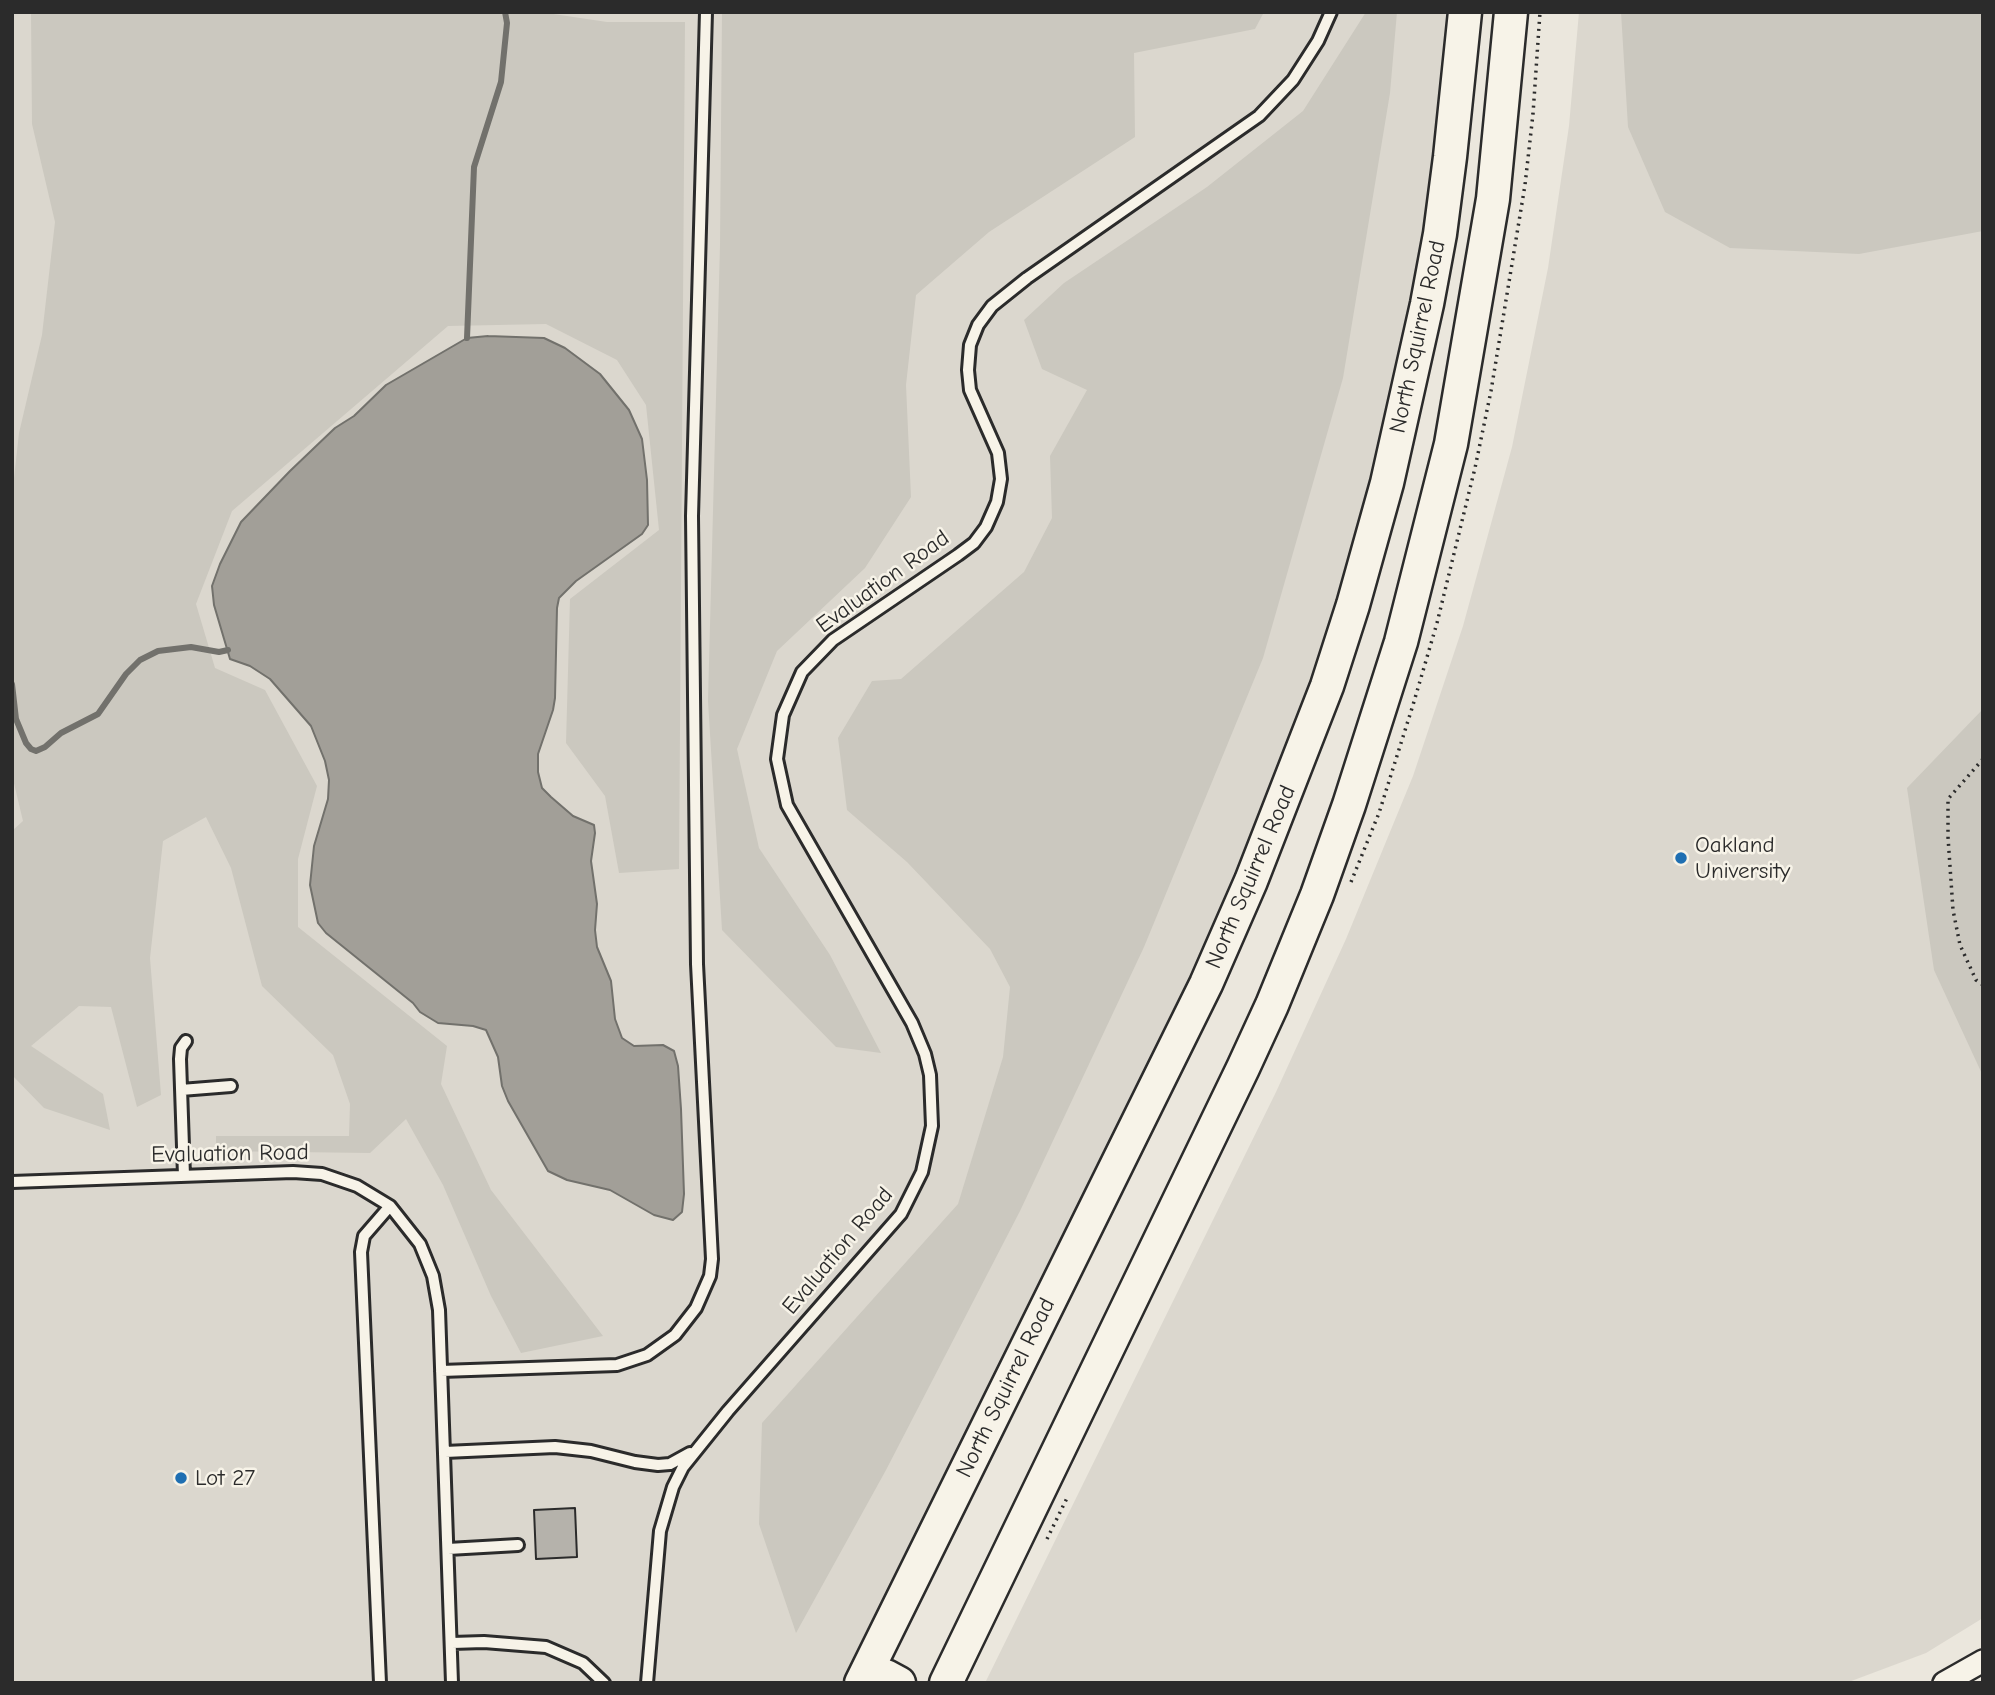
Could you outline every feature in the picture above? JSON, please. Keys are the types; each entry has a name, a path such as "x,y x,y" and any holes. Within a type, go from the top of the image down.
{"main road":[{"name":"North Squirrel Road","path":"863,1678 1206,984 1251,881 1327,686 1387,483 1422,328 1445,195 1465,12"},
{"name":"North Squirrel Road","path":"946,1683 1272,1005 1317,895 1354,792 1401,642 1451,443 1493,199 1511,12"},
{"path":"863,1678 886,1676 899,1683"}],"street":[{"path":"1944,1683 1983,1661"}],"lane":[{"path":"441,1371 617,1366 647,1355 675,1335 696,1308 710,1276 711,1245 697,964 692,516 706,12"},
{"name":"Evaluation Road","path":"647,1683 660,1531 673,1487 697,1447 901,1214 922,1172 932,1126 930,1075 925,1054 912,1023 787,805 777,759 783,715 802,673 833,640 958,555 974,543 986,527 997,502 1001,480 998,453 970,390 968,370 970,345 978,325 992,306 1027,278 1259,116 1293,80 1318,41 1331,12"},
{"path":"184,1176 180,1059 181,1048 186,1041"},
{"path":"181,1090 231,1086"},
{"name":"Evaluation Road","path":"12,1182 293,1172 322,1174 357,1186 390,1206 420,1244 433,1276 439,1310 452,1683"},
{"path":"380,1683 361,1252 364,1237 390,1206"},
{"name":"Evaluation Road","path":"445,1452 555,1447 591,1451 658,1465 670,1464 697,1447"},
{"path":"449,1549 518,1545"},
{"path":"452,1643 484,1642 546,1647 583,1663 604,1683"}],"path":[{"path":"1983,759 1948,799 1948,837 1955,922 1960,945 1976,980 1983,985"}],"shaded area":[{"path":"12,12 1452,12 1426,237 1388,426 1328,636 1293,738 1214,934 855,1660 841,1683 12,1683"},
{"path":"31,12 540,12 607,22 685,22 679,869 619,873 605,796 566,743 570,599 659,530 646,405 617,360 546,324 448,326 232,511 196,604 215,668 265,690 317,786 298,859 298,927 447,1046 441,1084 491,1190 603,1336 521,1353 491,1296 443,1185 406,1119 370,1153 216,1151 216,1136 349,1136 350,1104 333,1055 262,986 231,868 206,817 163,841 150,958 161,1095 137,1107 111,1007 79,1006 31,1046 103,1094 110,1130 44,1108 12,1075 12,831 23,821 12,775 12,496 19,433 42,335 55,222 32,124"},
{"path":"722,12 1264,12 1255,29 1134,53 1135,137 989,232 916,295 906,385 911,497 865,568 777,651 737,749 759,848 830,955 881,1053 836,1047 722,930 708,701 720,245"},
{"path":"1366,12 1397,12 1390,93 1343,378 1263,658 1144,947 1020,1211 886,1470 796,1633 759,1524 762,1423 958,1204 1003,1057 1010,987 990,949 907,862 847,810 838,738 872,681 901,679 1024,572 1052,518 1050,456 1087,390 1042,369 1024,320 1064,283 1207,187 1303,111"},
{"name":"Oakland University","path":"1579,12 1983,12 1983,1618 1926,1653 1846,1683 985,1683 1276,1092 1346,939 1413,776 1463,626 1512,447 1548,268 1569,126"},
{"path":"1621,12 1983,12 1983,231 1859,254 1730,248 1665,212 1628,127"},
{"path":"467,338 544,338 565,348 600,374 629,410 642,439 647,480 648,525 642,534 576,581 559,598 555,698 538,754 538,772 542,788 551,797 573,816 594,825 591,861 597,904 597,947 611,981 615,1019 622,1038 634,1046 663,1045 674,1051 678,1066 684,1194 682,1212 673,1220 654,1215 610,1190 567,1180 548,1171 508,1101 502,1086 498,1057 486,1030 438,1023 420,1012 413,1003 326,933 318,923 310,885 314,846 328,799 329,780 325,761 311,726 270,679 250,666 230,659 214,605 212,586 241,522 290,471 386,385"},
{"path":"1983,709 1983,1076 1934,970 1907,788"}],"building":[{"path":"575,1508 577,1557 536,1559 534,1510"}],"waterway":[{"path":"467,338 474,167 501,82 507,23 505,12"},
{"path":"12,684 16,719 26,743 36,751 61,733 98,714 126,674 140,660 158,651 191,647 219,652 228,650"}],"place":[{"name":"Oakland University","path":"1681,858"},
{"name":"Lot 27","path":"181,1478"}]}
